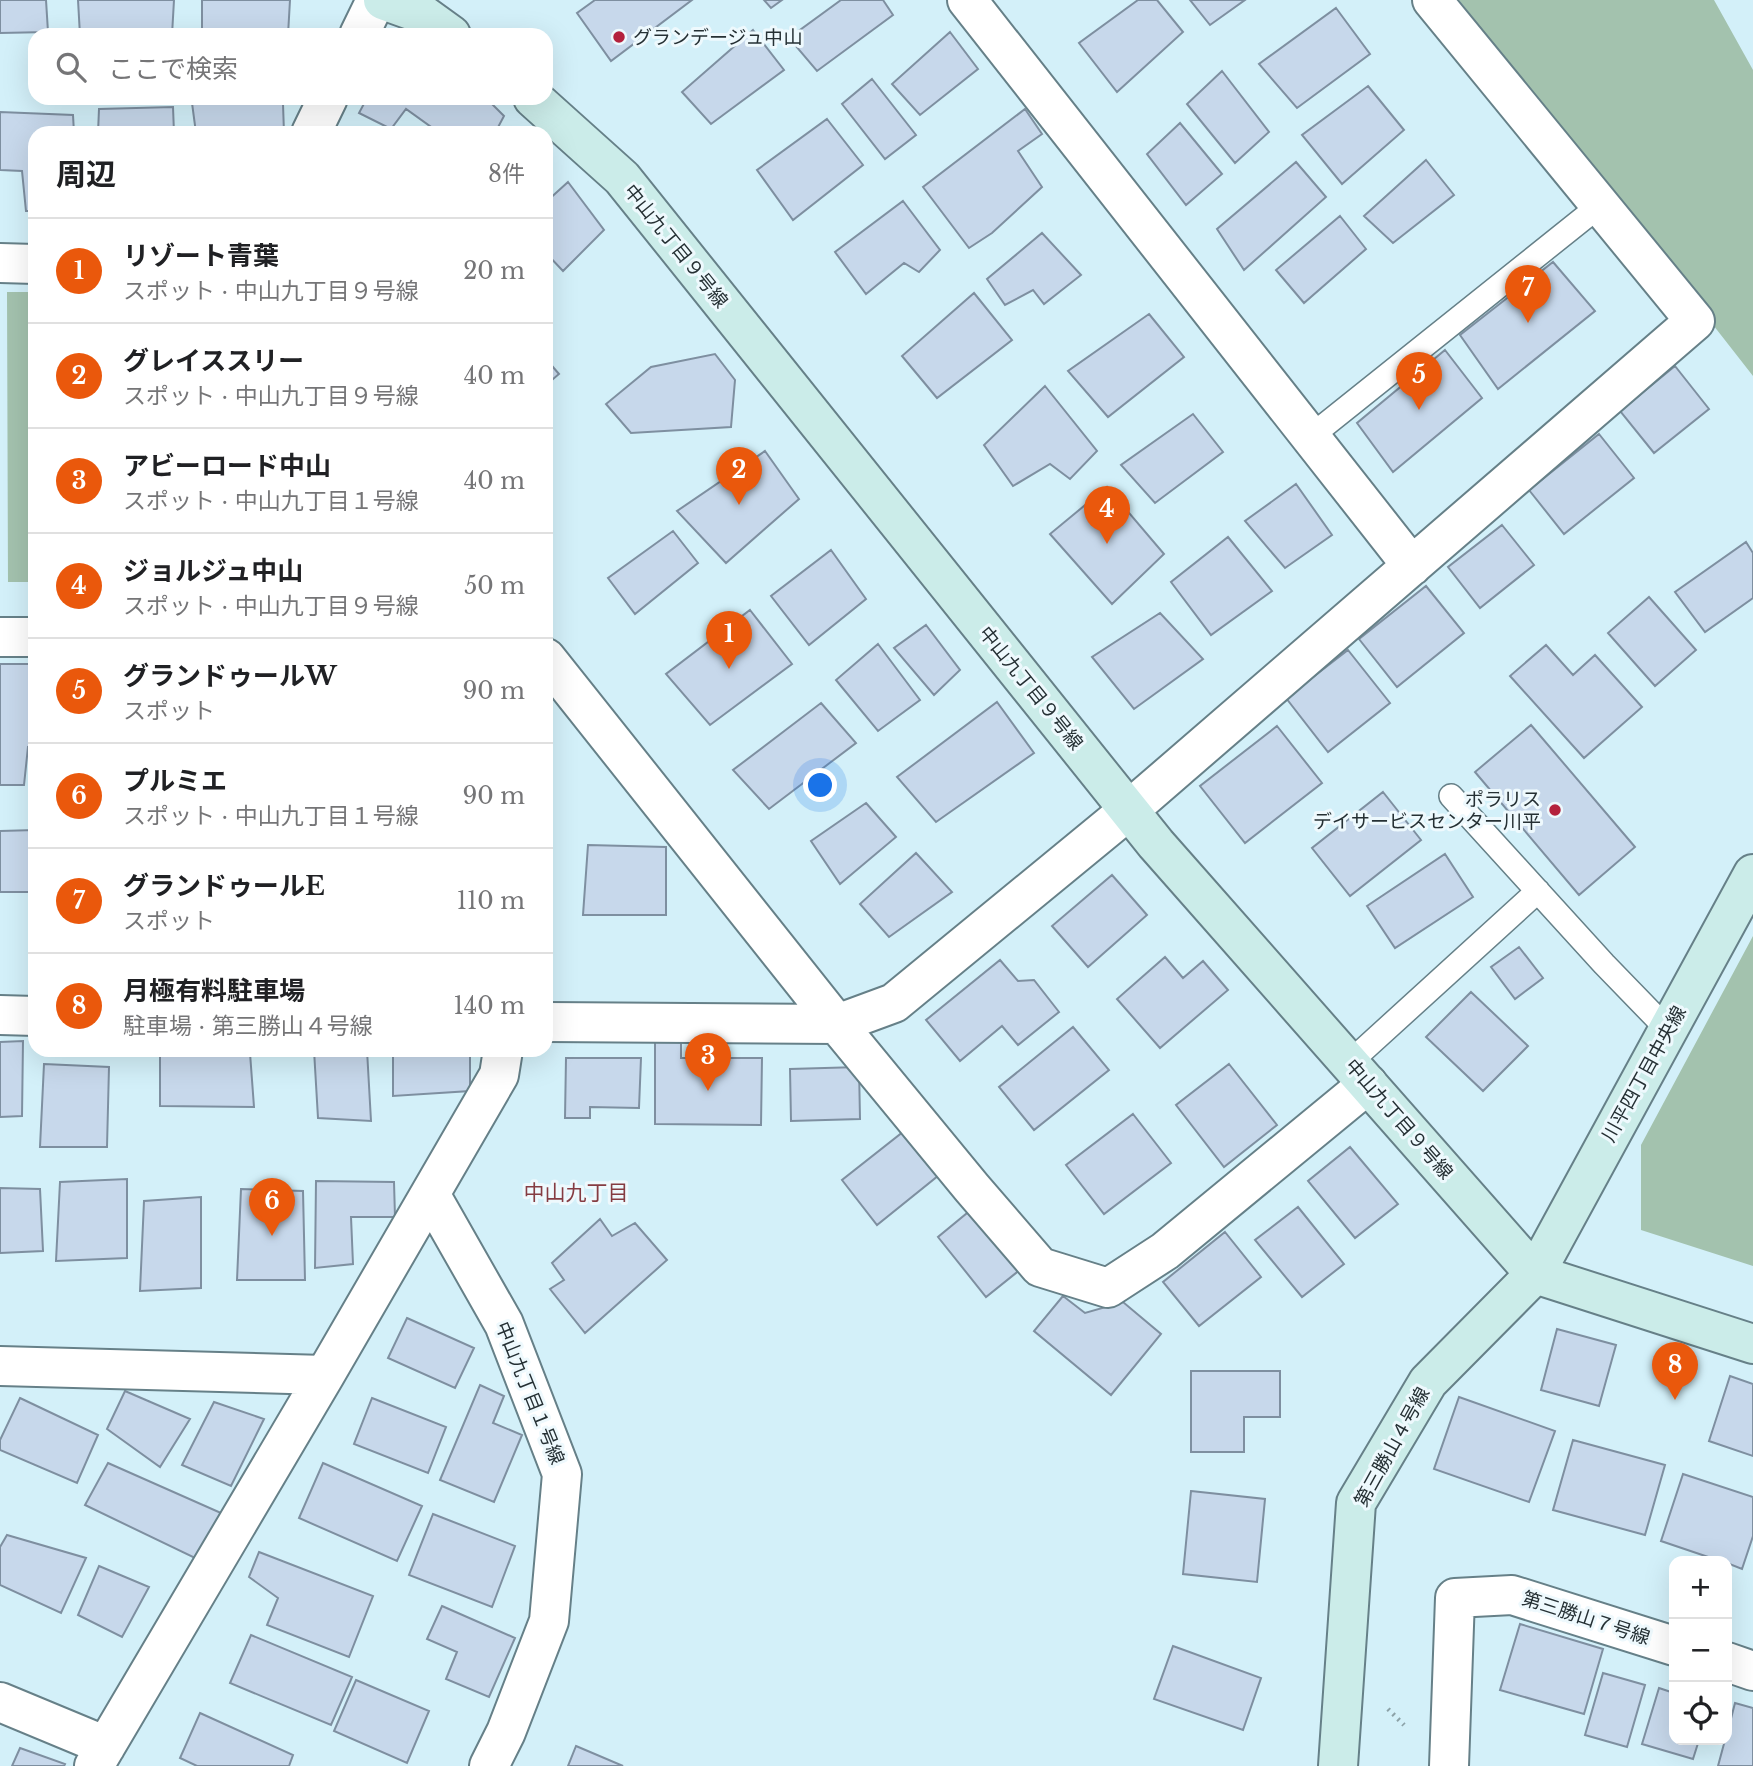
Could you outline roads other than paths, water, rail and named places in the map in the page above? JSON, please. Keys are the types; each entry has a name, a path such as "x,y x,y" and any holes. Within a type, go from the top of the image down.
{"street":[{"path":"362,28 376,0"},
{"path":"383,0 422,14 441,28"},
{"path":"967,0 1412,566"},
{"path":"553,1022 838,1024 894,1003 1129,810 1695,321 1432,0"},
{"path":"314,126 325,105"},
{"name":"中山九丁目９号線","path":"541,105 622,178 1156,844 1535,1274"},
{"path":"0,263 28,264"},
{"path":"0,637 28,637"},
{"path":"553,667 838,1024 1040,1267 1108,1288 1165,1251 1358,1073"},
{"name":"川平四丁目中央線","path":"1535,1274 1753,874"},
{"path":"0,1015 28,1016"},
{"path":"0,1702 100,1756 499,1075 502,1057"},
{"name":"中山九丁目１号線","path":"430,1194 504,1324 562,1474 549,1621 506,1732 489,1766"},
{"path":"1535,1274 1753,1344"},
{"name":"第三勝山４号線","path":"1338,1766 1356,1503 1428,1382 1535,1274"},
{"path":"0,1366 325,1375"},
{"name":"第三勝山７号線","path":"1449,1766 1455,1598 1513,1595 1669,1644"},
{"path":"1732,1664 1753,1671"}],"lane":[{"path":"1310,436 1599,206"},
{"path":"1451,796 1668,1030"},
{"path":"1358,1073 1538,891"}],"place":[{"name":"グランデージュ中山","path":"619,37"},
{"name":"グランドゥールE","path":"1528,323"},
{"name":"グランドゥールW","path":"1419,410"},
{"name":"グレイススリー","path":"739,505"},
{"name":"ジョルジュ中山","path":"1107,544"},
{"name":"リゾート青葉","path":"729,669"},
{"name":"ポラリス デイサービスセンター川平","path":"1555,810"},
{"name":"アビーロード中山","path":"708,1091"},
{"name":"プルミエ","path":"272,1236"},
{"name":"月極有料駐車場","path":"1675,1400"}],"district":[{"name":"中山九丁目","path":"576,1193"}]}
